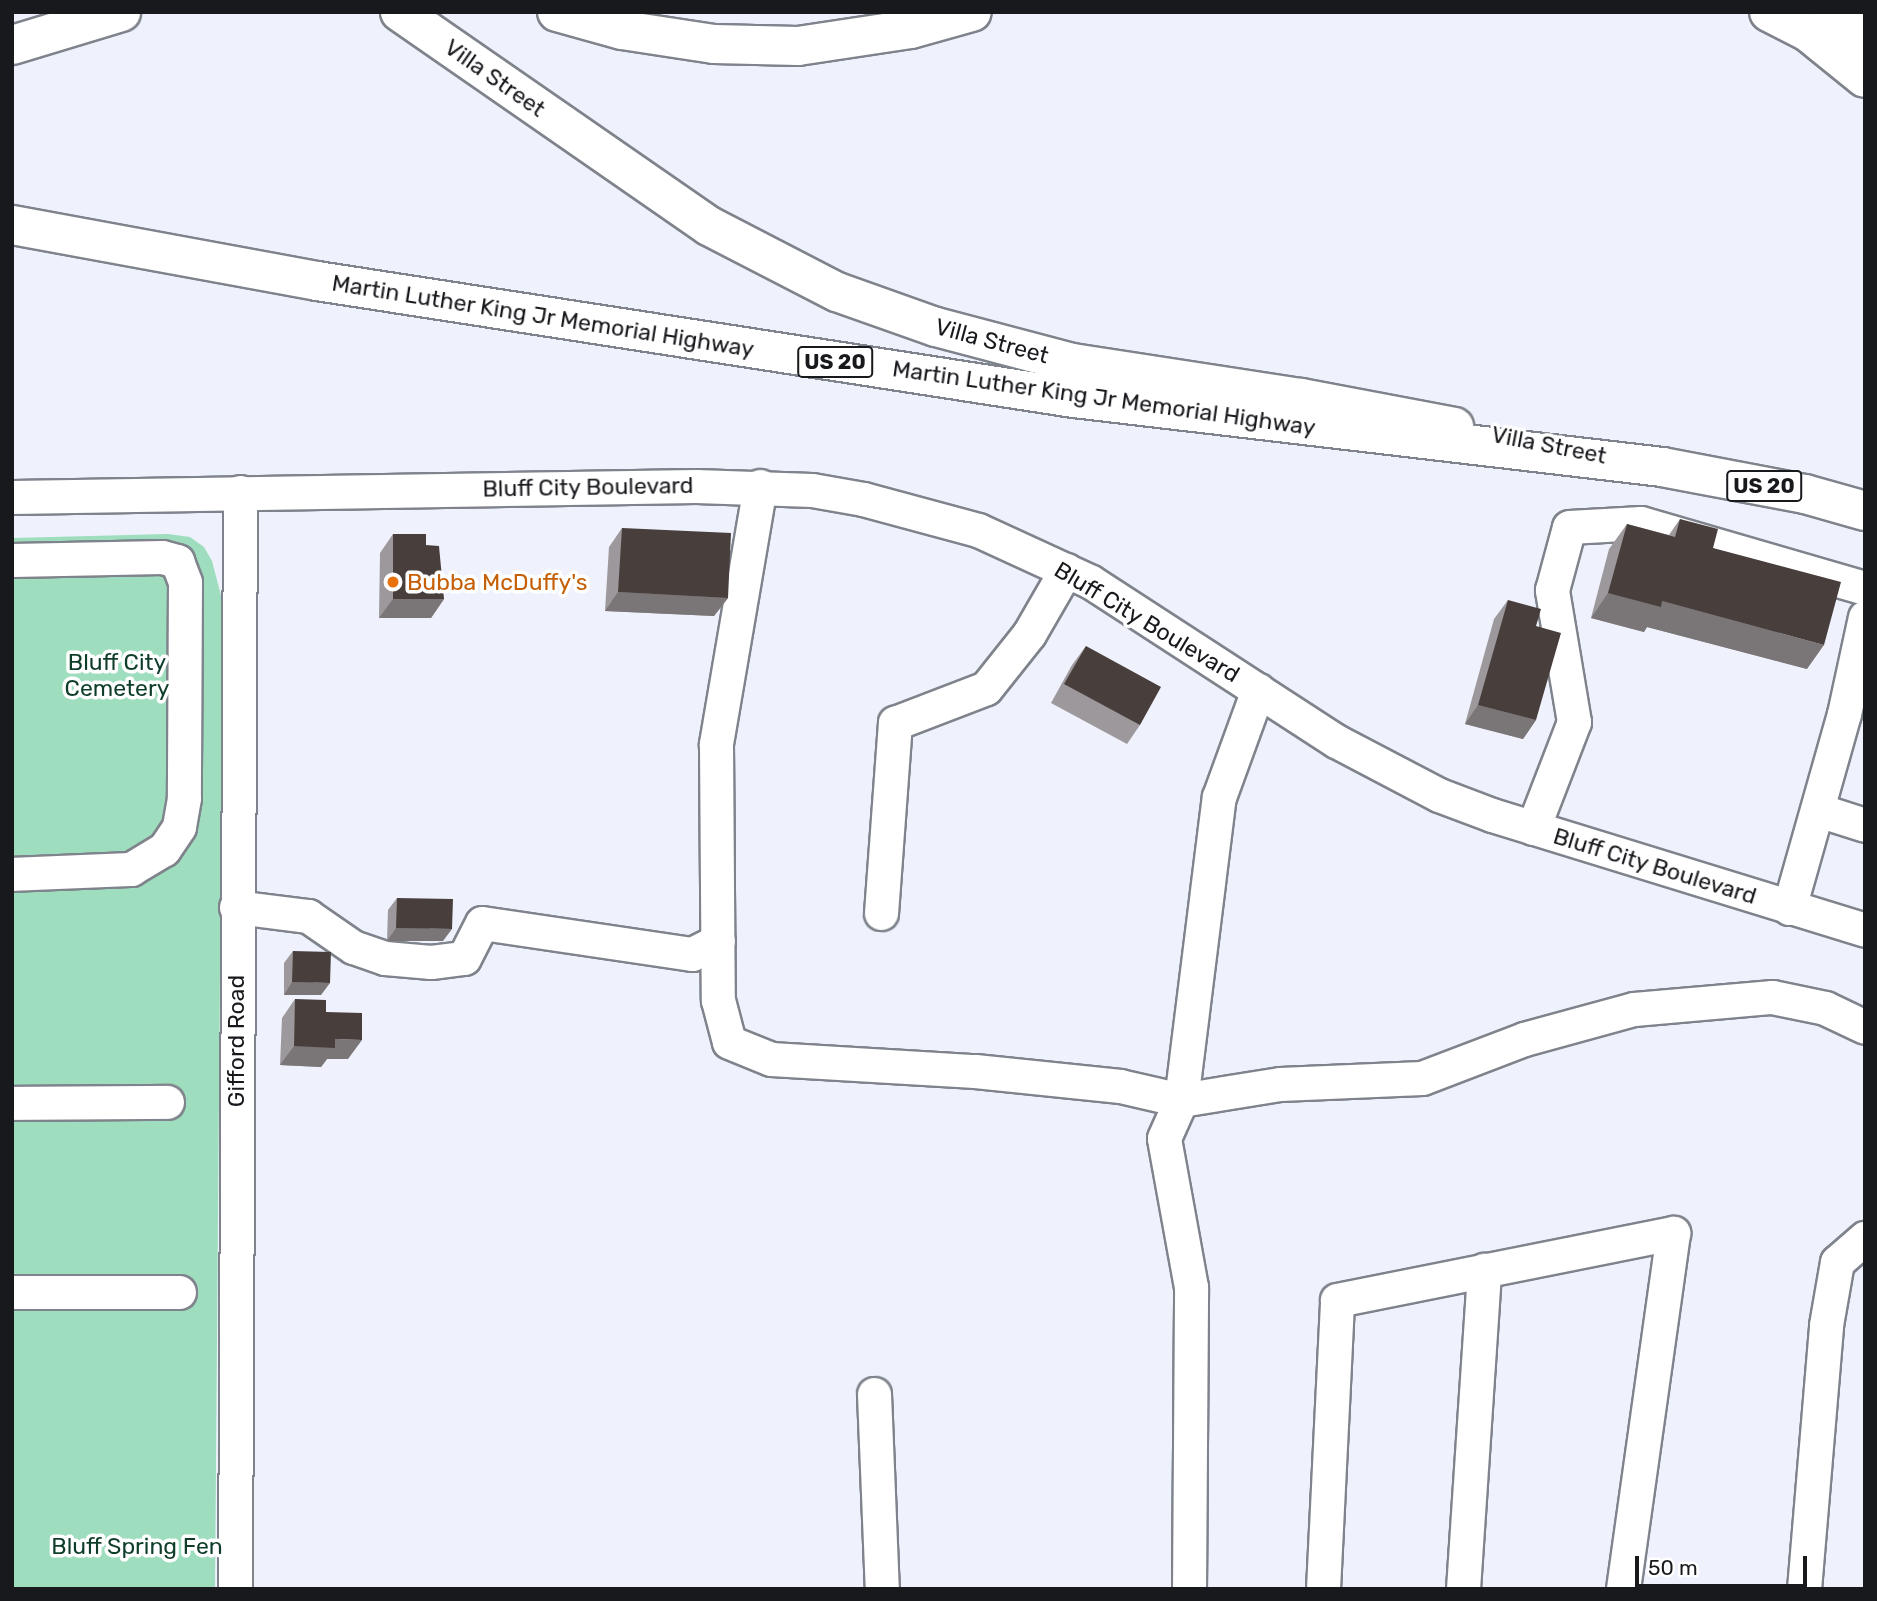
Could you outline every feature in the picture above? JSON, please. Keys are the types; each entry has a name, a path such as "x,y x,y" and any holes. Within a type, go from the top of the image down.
{"main road":[{"path":"12,45 121,12"},
{"name":"Villa Street","path":"400,12 709,226 837,292 936,327 1072,363 1301,398 1662,467"},
{"path":"556,12 622,30 714,44 798,46 911,29 972,12"},
{"path":"1769,12 1808,32 1865,78"},
{"path":"1834,12 1865,39"},
{"name":"Martin Luther King Jr Memorial Highway","path":"12,225 317,281 1074,398 1662,467 1805,494 1865,511"}],"street":[{"name":"Bluff City Boulevard","path":"12,497 760,486 812,490 926,515 978,530 1066,570 1384,768 1438,795 1533,828 1865,930"},
{"path":"760,486 716,744 718,1000 729,1042 771,1059 988,1073 1120,1086 1181,1100 1280,1083 1422,1078 1524,1039 1634,1009 1772,997 1825,1008 1865,1027"},
{"name":"Gifford Road","path":"234,1589 240,492"},
{"path":"1533,828 1574,722 1552,590 1569,527 1641,523 1865,588"},
{"path":"12,560 162,556 177,561 185,582 184,798 179,827 164,849 144,863 113,872 12,874"},
{"path":"881,913 895,723 986,688 1029,634 1066,570"},
{"path":"1789,908 1858,679 1865,617"},
{"path":"1189,1589 1191,1287 1164,1138 1181,1100 1219,797 1258,690"},
{"path":"1818,810 1865,825"},
{"path":"236,906 308,916 353,947 385,958 431,962 464,958 482,923 692,954 718,941"},
{"path":"12,1104 167,1102"},
{"path":"1323,1589 1337,1300 1672,1233 1623,1589"},
{"path":"1804,1589 1826,1325 1837,1262 1865,1238"},
{"path":"1463,1589 1484,1270"},
{"path":"12,1292 179,1292"},
{"path":"874,1394 882,1589"}],"green space":[{"name":"Bluff City Cemetery","path":"168,534 190,537 204,547 212,561 223,603 215,1589 12,1589 12,538"}],"building":[{"path":"1680,519 1718,529 1713,548 1841,582 1824,645 1662,601 1661,607 1608,593 1627,524 1675,537"},
{"path":"622,528 731,533 728,598 618,592"},
{"path":"393,534 426,534 426,545 439,546 444,599 393,599"},
{"path":"1508,600 1541,609 1536,626 1561,633 1536,720 1478,705"},
{"path":"1086,646 1161,687 1140,725 1064,684"},
{"path":"397,898 453,899 452,929 396,928"},
{"path":"293,951 331,952 330,983 292,982"},
{"path":"295,999 326,1000 326,1012 362,1013 362,1040 335,1039 335,1048 294,1046"}],"place":[{"name":"Bubba McDuffy's","path":"393,582"}],"park label":[{"name":"Bluff Spring Fen","path":"137,1546"}]}
